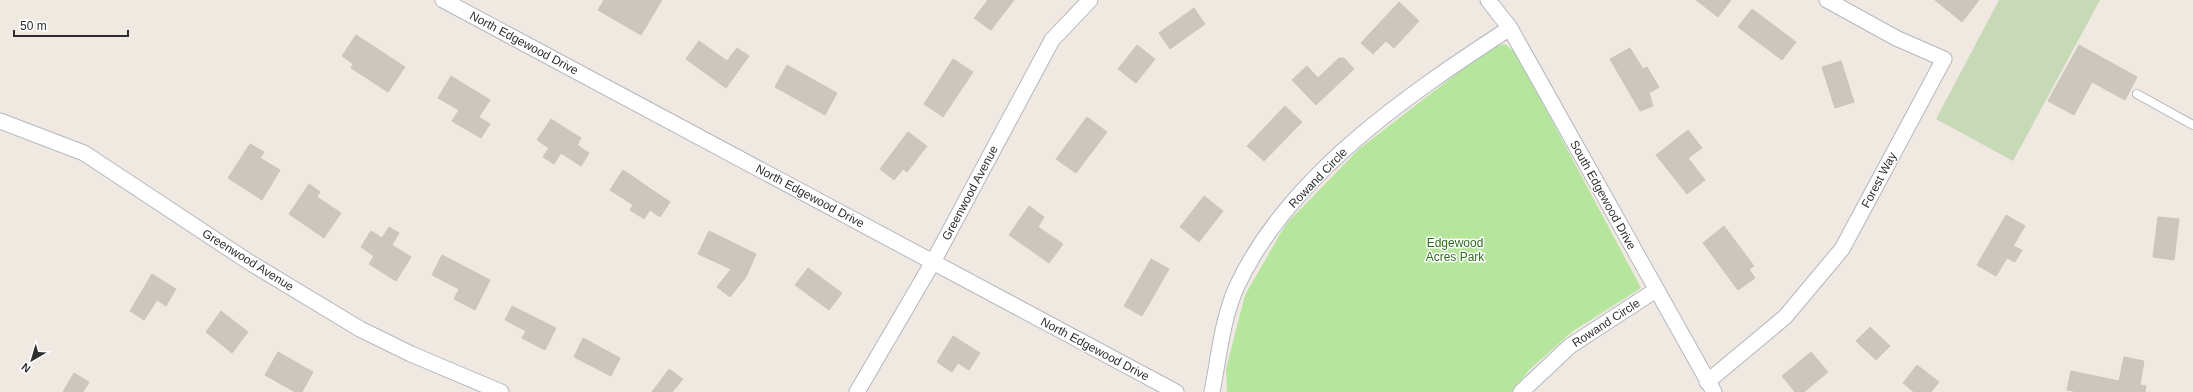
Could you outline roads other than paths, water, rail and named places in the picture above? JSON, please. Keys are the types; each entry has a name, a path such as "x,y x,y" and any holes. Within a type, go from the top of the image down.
{"street":[{"name":"North Edgewood Drive","path":"443,0 1176,392"},
{"name":"Greenwood Avenue","path":"857,392 933,262 1052,40 1090,0"},
{"name":"South Edgewood Drive","path":"1488,0 1510,28 1710,387"},
{"name":"Forest Way","path":"1710,387 1785,317 1842,249 1944,59 1896,38 1827,0"},
{"name":"Rowand Circle","path":"1212,392 1226,319 1237,287 1261,242 1305,190 1358,137 1441,74 1510,28"},
{"name":"Greenwood Avenue","path":"0,121 84,153 249,262 360,329 411,354 501,392"},
{"name":"Rowand Circle","path":"1522,392 1570,346 1656,290"}],"lane":[{"path":"2137,94 2193,124"}],"park label":[{"name":"Edgewood Acres Park","path":"1455,250"}]}
